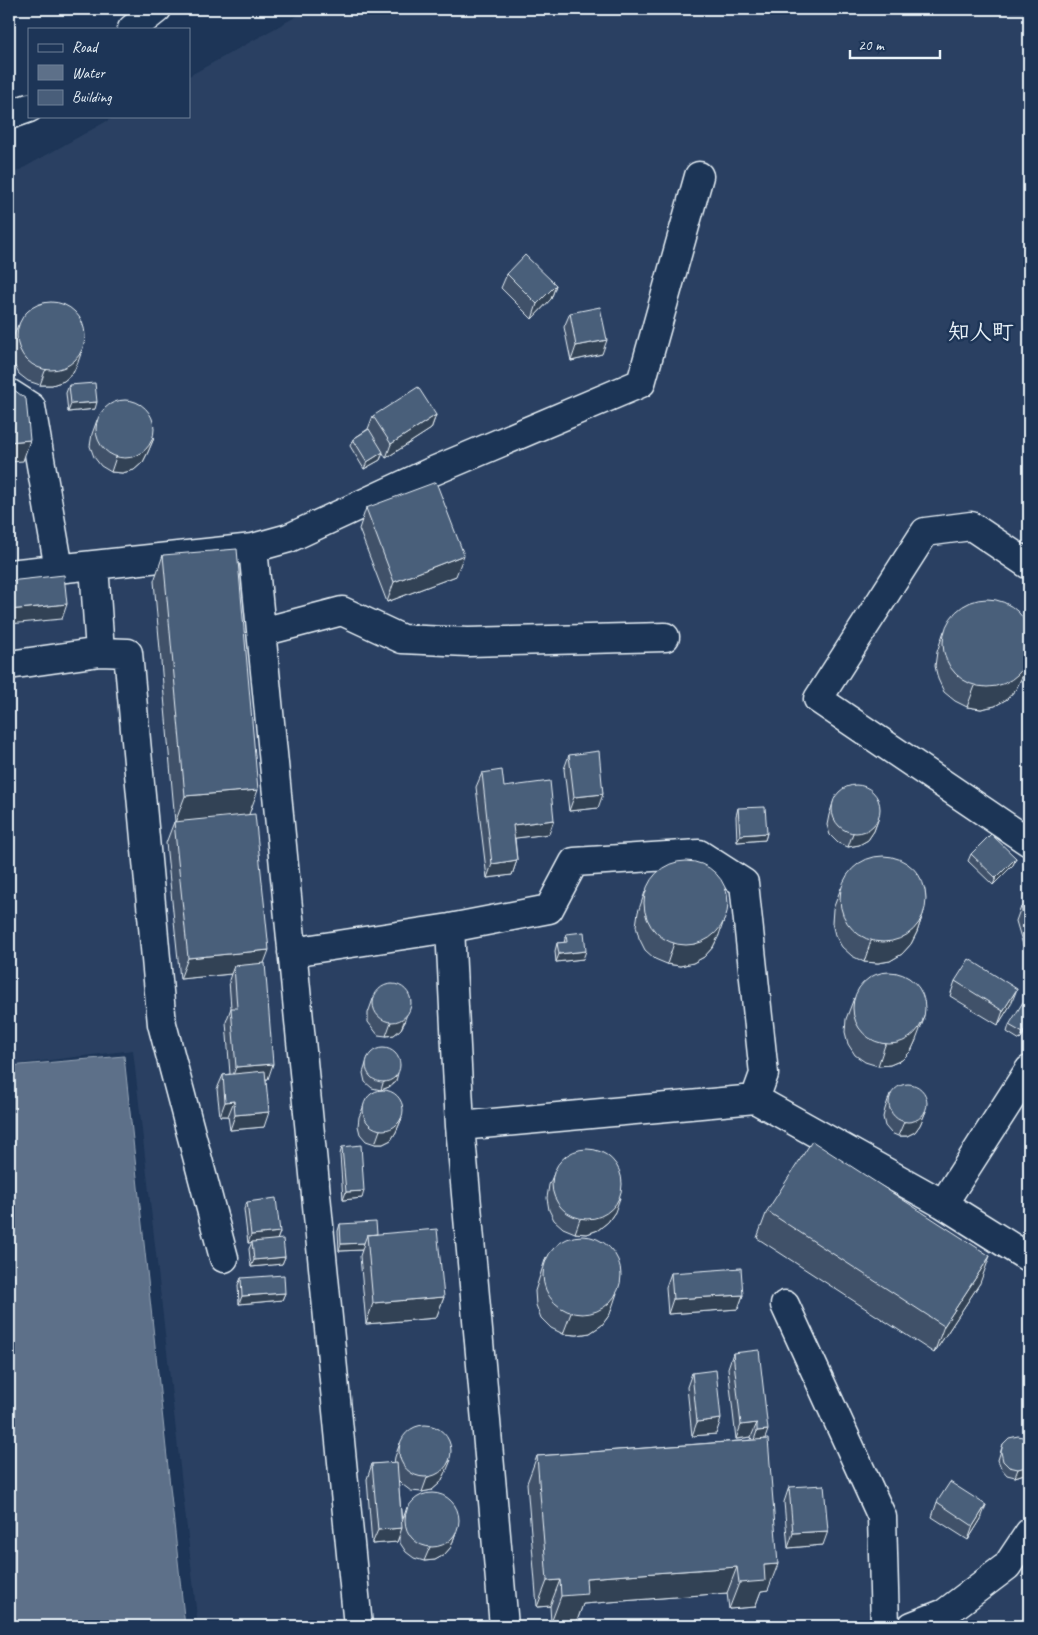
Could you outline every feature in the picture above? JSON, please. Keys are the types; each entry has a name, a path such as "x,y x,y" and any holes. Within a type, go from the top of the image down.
{"street":[{"path":"133,28 157,9"},
{"path":"9,115 28,108"},
{"path":"9,574 253,548 289,538 431,472 641,383 699,176"},
{"path":"9,394 31,407 59,568"},
{"path":"1029,565 971,526 925,532 818,699 1029,842"},
{"path":"253,548 358,1626"},
{"path":"94,565 100,652"},
{"path":"262,632 342,611 402,639 468,642 666,638"},
{"path":"9,665 100,652 128,653 162,1024 224,1258"},
{"path":"292,952 450,928 549,909 574,862 699,854 744,883 764,1074 755,1099"},
{"path":"450,928 460,1126 504,1626"},
{"path":"943,1204 1029,1070"},
{"path":"460,1126 755,1099 943,1204 1029,1258"},
{"path":"785,1305 882,1517 885,1626"},
{"path":"912,1626 945,1613 1007,1566 1029,1533"}],"shaded area":[{"path":"341,9 1029,9 1029,1626 198,1626 133,1050 9,1065 9,176 112,118 190,118 190,75 299,15"}],"water":[{"path":"124,1056 185,1626 9,1626 9,1066"}],"building":[{"path":"525,255 556,285 537,304 507,274"},
{"path":"44,302 58,302 70,307 80,317 85,329 85,343 80,355 70,365 58,370 44,370 32,365 22,355 17,343 17,329 22,317 32,307"},
{"path":"600,307 607,340 576,346 570,313"},
{"path":"95,383 97,402 71,404 69,385"},
{"path":"9,386 26,399 30,440 9,442"},
{"path":"418,387 436,415 391,444 373,416"},
{"path":"119,400 131,400 146,408 154,423 154,435 146,450 131,458 119,458 104,450 96,435 96,423 104,408"},
{"path":"369,429 383,452 367,462 353,439"},
{"path":"436,482 464,555 394,582 366,508"},
{"path":"237,549 258,790 185,796 163,555"},
{"path":"64,575 67,604 9,610 9,581"},
{"path":"987,599 1004,602 1018,612 1028,626 1031,643 1028,660 1018,674 1004,684 987,687 970,684 956,674 946,660 943,643 946,626 956,612 970,602"},
{"path":"599,751 603,794 574,797 569,755"},
{"path":"502,770 504,787 550,781 554,820 513,825 517,860 492,864 482,773"},
{"path":"856,785 865,787 873,792 878,800 880,809 878,818 873,826 865,831 856,833 847,831 839,826 834,818 832,809 834,800 839,792 847,787"},
{"path":"765,807 767,833 740,835 738,808"},
{"path":"255,814 269,950 188,958 174,822"},
{"path":"991,834 1016,858 996,878 971,854"},
{"path":"883,856 899,859 907,863 919,875 923,883 926,899 923,915 919,923 907,935 899,939 883,942 867,939 859,935 847,923 843,915 840,899 843,883 847,875 859,863 867,859"},
{"path":"686,861 709,868 721,880 728,903 721,926 709,938 686,945 663,938 651,926 644,903 651,880 663,868"},
{"path":"1029,905 1029,935 1021,907"},
{"path":"584,932 586,951 559,954 557,943 567,942 566,934"},
{"path":"969,959 1017,989 1003,1011 955,981"},
{"path":"265,963 273,1064 236,1067 231,1008 237,1008 234,966"},
{"path":"896,972 915,982 923,994 925,1008 923,1022 915,1034 903,1042 882,1044 863,1034 855,1022 853,1001 863,982 875,974"},
{"path":"392,984 405,990 411,1003 405,1016 392,1022 379,1016 373,1003 379,990"},
{"path":"1023,1002 1029,1006 1029,1022 1023,1033 1009,1025"},
{"path":"383,1048 395,1053 400,1065 395,1077 383,1082 371,1077 366,1065 371,1053"},
{"path":"265,1071 269,1112 235,1115 234,1101 225,1102 223,1075"},
{"path":"908,1084 922,1089 927,1103 922,1117 908,1122 894,1117 889,1103 894,1089"},
{"path":"383,1090 397,1096 403,1110 397,1124 383,1130 369,1124 363,1110 369,1096"},
{"path":"812,1141 990,1256 944,1326 767,1211"},
{"path":"361,1145 364,1191 346,1192 342,1147"},
{"path":"587,1149 600,1152 612,1159 619,1171 622,1184 619,1197 612,1209 600,1216 587,1219 574,1216 562,1209 555,1197 552,1184 555,1171 562,1159 574,1152"},
{"path":"276,1198 280,1232 251,1235 247,1202"},
{"path":"376,1222 377,1234 367,1235 364,1243 341,1244 340,1224"},
{"path":"437,1229 444,1297 373,1303 367,1235"},
{"path":"574,1236 590,1236 604,1242 615,1253 621,1267 621,1283 615,1297 604,1308 590,1314 574,1314 560,1308 549,1297 543,1283 543,1267 549,1253 560,1242"},
{"path":"283,1239 285,1257 254,1260 252,1242"},
{"path":"741,1268 743,1295 673,1299 671,1273"},
{"path":"284,1275 285,1293 242,1296 241,1278"},
{"path":"759,1350 768,1430 757,1431 757,1423 741,1425 733,1353"},
{"path":"716,1370 721,1419 697,1422 692,1373"},
{"path":"420,1425 430,1425 444,1432 451,1446 451,1456 444,1470 430,1477 420,1477 410,1473 403,1466 399,1456 399,1446 403,1436 410,1429"},
{"path":"1018,1436 1027,1438 1029,1441 1029,1464 1018,1469 1009,1467 1003,1461 1001,1452 1003,1444 1009,1438"},
{"path":"768,1439 778,1564 764,1565 765,1581 739,1583 737,1567 586,1578 587,1594 561,1596 560,1580 547,1581 537,1456"},
{"path":"397,1462 402,1528 378,1530 372,1464"},
{"path":"950,1482 986,1505 973,1526 937,1502"},
{"path":"824,1485 828,1531 793,1533 789,1487"},
{"path":"427,1493 437,1493 451,1501 457,1510 459,1520 457,1530 451,1539 437,1547 427,1547 417,1542 410,1535 405,1525 405,1515 410,1505 417,1498"}],"district":[{"name":"知人町","path":"981,331"}]}
